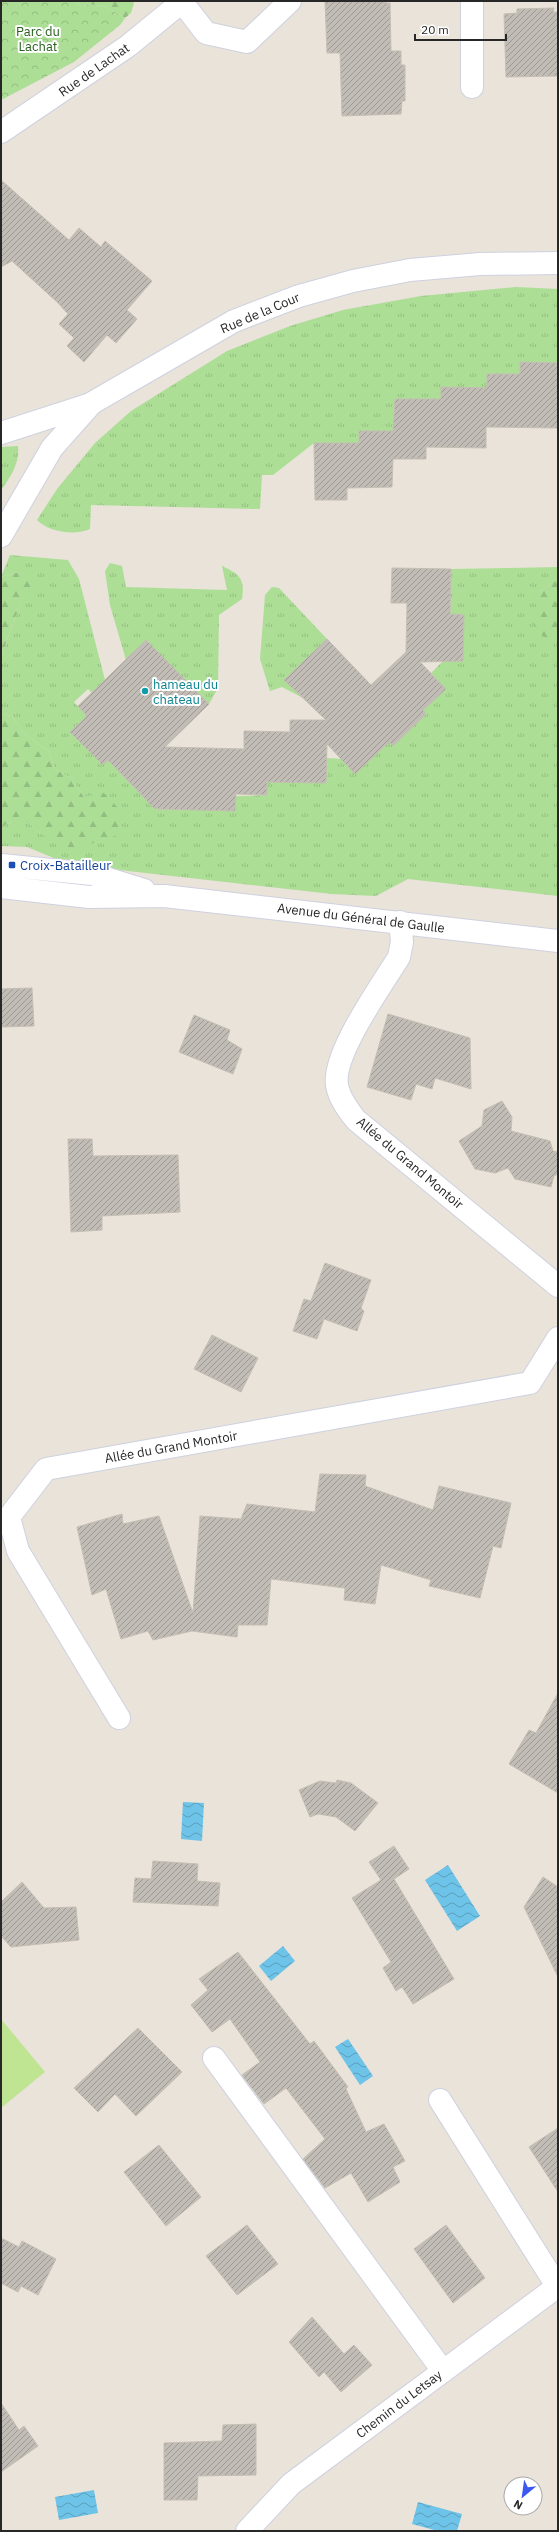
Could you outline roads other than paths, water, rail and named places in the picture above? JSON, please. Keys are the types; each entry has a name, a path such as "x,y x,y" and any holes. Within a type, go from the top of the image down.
{"street":[{"name":"Rue de Lachat","path":"1,132 128,46 183,2 206,33 247,42 290,1"},
{"path":"472,1 472,87"},
{"name":"Rue de la Cour","path":"1,536 52,448 92,403 234,321 299,296 353,281 410,270 480,264 558,263"},
{"path":"1,433 92,403"},
{"name":"Avenue du Général de Gaulle","path":"1,864 92,874 164,896"},
{"name":"Avenue du Général de Gaulle","path":"1,887 89,897 164,896 558,941"},
{"name":"Allée du Grand Montoir","path":"400,922 402,942 399,957 341,1053 337,1085 346,1106 356,1120 558,1286"},
{"name":"Allée du Grand Montoir","path":"119,1718 18,1551 9,1517 46,1469 530,1383 558,1338"},
{"path":"214,2058 444,2371"},
{"path":"440,2100 558,2286"},
{"name":"Chemin du Letsay","path":"247,2531 291,2484 558,2286"}],"water":[{"path":"183,1802 204,1803 202,1841 181,1839"},
{"path":"448,1865 480,1916 457,1931 425,1880"},
{"path":"283,1946 295,1961 271,1981 259,1966"},
{"path":"348,2039 373,2076 360,2085 335,2047"},
{"path":"94,2490 98,2513 59,2520 55,2497"},
{"path":"418,2502 462,2514 457,2531 438,2531 412,2524"}],"place":[{"name":"hameau du chateau","path":"145,691"},
{"name":"Croix-Batailleur","path":"12,865"}],"park label":[{"name":"Parc du Lachat","path":"38,38"}]}
